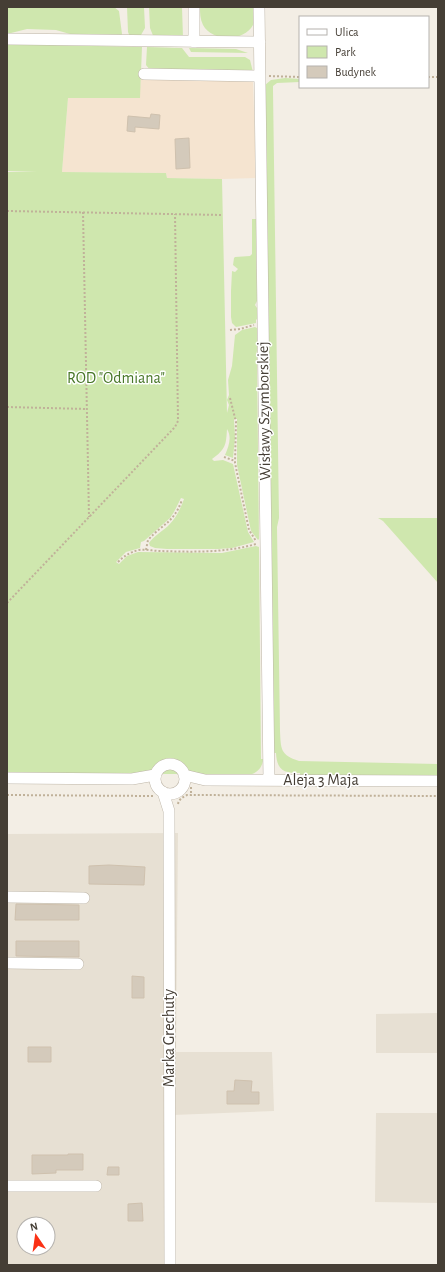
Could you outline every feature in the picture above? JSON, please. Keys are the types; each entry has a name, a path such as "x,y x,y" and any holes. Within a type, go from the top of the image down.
{"street":[{"path":"194,7 194,42"},
{"name":"Wisławy Szymborskiej","path":"259,7 263,324 262,543 269,780"},
{"path":"7,39 260,42"},
{"path":"144,74 260,76"},
{"path":"7,778 132,779 172,794 183,788 179,767 170,764 161,767 158,788"},
{"name":"Aleja 3 Maja","path":"183,788 205,780 438,781"},
{"name":"Marka Grechuty","path":"158,788 169,811 170,1265"},
{"name":"Marka Grechuty","path":"169,811 183,788"},
{"path":"7,897 84,898"},
{"path":"7,963 78,964"},
{"path":"7,1186 96,1186"}],"path":[{"path":"260,76 299,77"},
{"path":"7,211 222,215"},
{"path":"83,212 89,517"},
{"path":"7,603 175,427 178,421 174,214"},
{"path":"230,330 263,324"},
{"path":"230,398 236,422 235,461 249,530 262,543"},
{"path":"7,408 87,409"},
{"path":"224,458 235,461"},
{"path":"146,550 148,540 171,520 178,511 182,500"},
{"path":"118,562 130,552 146,550 222,551 262,543"},
{"path":"7,795 152,795 158,788"},
{"path":"183,788 191,796"},
{"path":"183,788 183,796 438,796"}],"shaded area":[{"path":"141,77 253,80 256,178 167,178 166,173 62,172 68,98 139,98"},
{"path":"178,833 176,1052 272,1052 274,1111 173,1115 173,1265 7,1265 7,834"},
{"path":"438,1013 438,1053 376,1053 376,1014"},
{"path":"376,1113 438,1113 438,1203 375,1202"}],"green space":[{"path":"7,7 114,7 119,11 122,34 121,37 77,36 56,30 27,29 7,34"},
{"path":"127,7 144,7 145,28 141,35 130,37 128,32"},
{"path":"149,7 182,7 183,38 154,38 150,28"},
{"path":"200,7 256,7 255,21 249,31 243,35 228,38 220,37 207,31 203,25"},
{"name":"ROD \"Odmiana\"","path":"7,44 142,47 140,98 68,98 62,172 166,173 167,178 222,179 227,413 229,405 227,400 229,395 228,380 232,366 235,335 242,330 255,327 257,328 256,354 259,539 258,540 251,531 237,465 237,419 234,419 235,438 233,458 225,455 229,442 229,432 227,429 223,449 212,459 214,461 223,460 233,464 248,532 254,542 232,548 218,549 167,549 150,546 149,543 155,536 168,526 176,517 184,499 181,498 170,518 141,542 140,548 126,552 116,562 119,564 127,556 138,552 222,553 256,546 259,547 261,759 263,759 260,768 252,774 7,774 7,172 37,172 7,171"},
{"path":"147,47 182,48 189,57 245,57 250,60 253,72 150,70 146,65"},
{"path":"189,48 236,49 248,53 191,52"},
{"path":"285,78 299,79 299,82 277,83 273,86 279,518 277,527 281,747 285,754 299,761 438,764 438,776 300,775 300,773 282,770 278,764 276,753 273,753 265,85 271,80"},
{"path":"252,219 256,219 257,301 255,305 257,308 257,319 256,323 236,327 232,323 231,317 232,271 235,272 238,269 233,265 235,257 250,256 252,254"},
{"path":"378,518 438,518 438,583 383,521"}],"building":[{"path":"151,114 160,115 159,129 135,127 135,132 127,131 128,116 150,118"},
{"path":"189,138 190,168 176,169 175,139"},
{"path":"109,865 145,867 144,885 89,884 89,866"},
{"path":"16,904 79,905 79,920 15,920"},
{"path":"16,941 79,941 79,957 16,956"},
{"path":"132,976 144,977 144,998 132,998"},
{"path":"28,1047 51,1047 51,1062 28,1062"},
{"path":"235,1080 252,1081 251,1092 259,1092 259,1104 227,1104 227,1091 234,1091"},
{"path":"83,1154 83,1170 56,1170 56,1173 32,1174 32,1155"},
{"path":"108,1167 119,1167 119,1175 107,1175"},
{"path":"142,1203 143,1221 128,1221 128,1204"}]}
